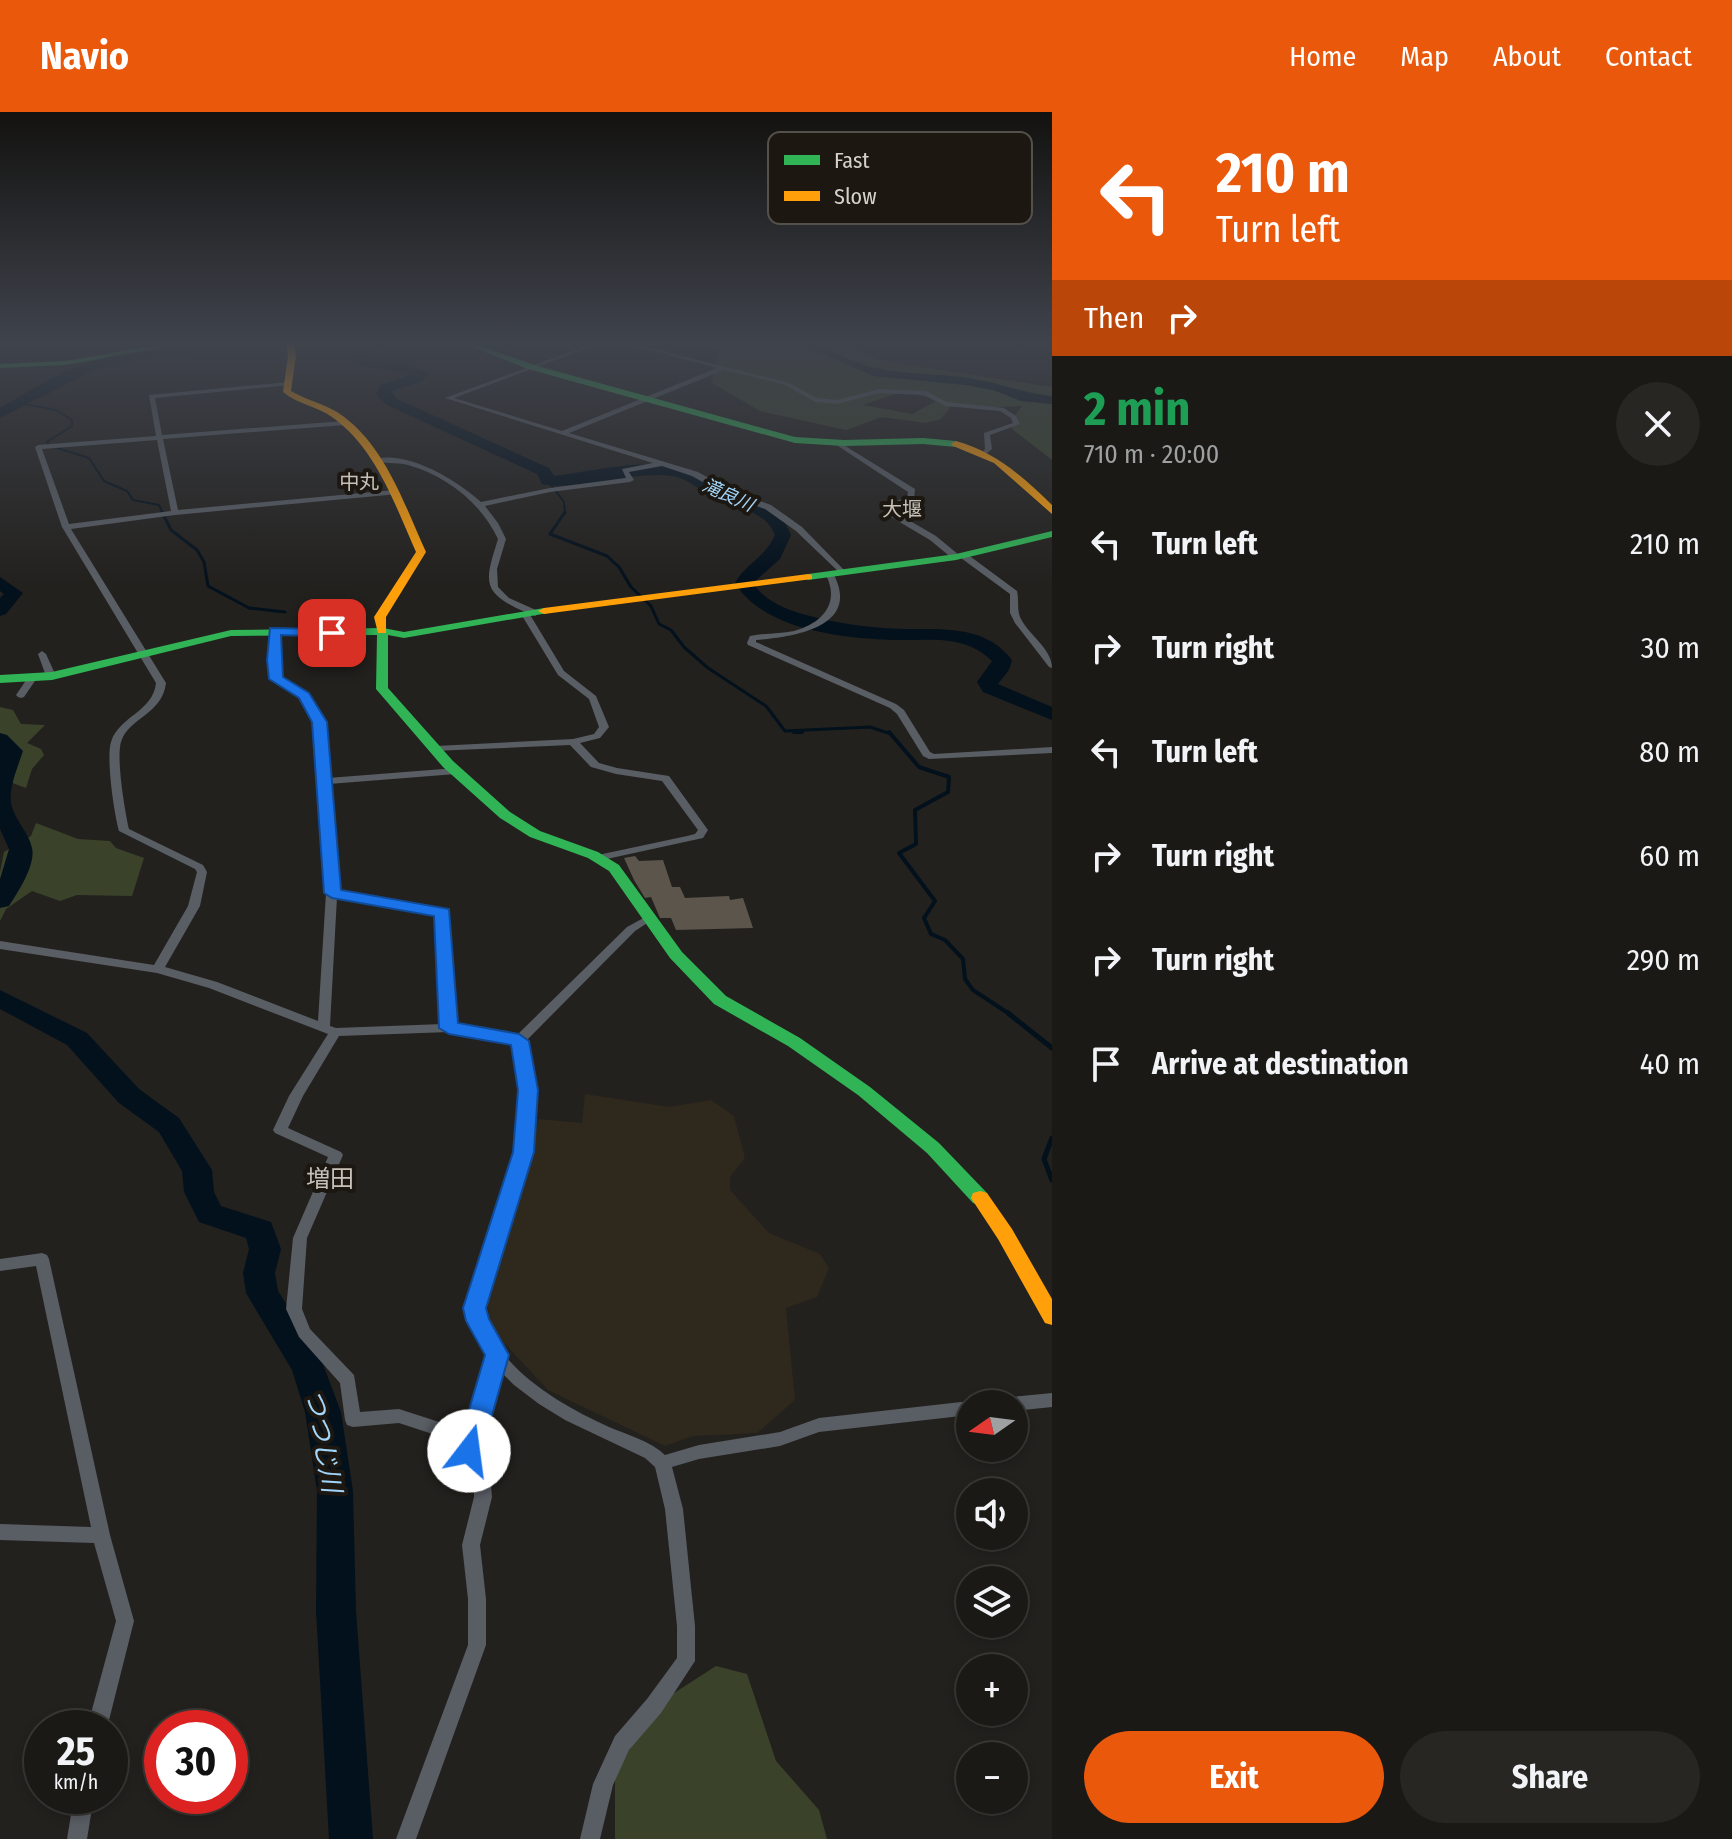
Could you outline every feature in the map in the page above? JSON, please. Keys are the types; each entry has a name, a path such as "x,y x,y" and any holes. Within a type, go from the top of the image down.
{"street":[{"path":"158,423 175,513"},
{"path":"158,969 194,906 202,872 199,867 124,831 115,745 123,731 159,697 161,683 66,527 38,447 345,423 375,460 395,492 421,552 380,617 385,651 378,672 382,689 456,771 523,827 543,838 602,857 614,868 697,980 718,999 793,1042 851,1082 938,1154 996,1219 1052,1317"},
{"path":"529,423 695,474 727,492 768,507 799,529 836,574 838,599 809,629 753,638 751,643 893,706 901,712 926,754 932,757 1052,750"},
{"path":"563,433 588,423"},
{"path":"731,423 795,440 840,445 936,442 985,453 1002,464 1052,511"},
{"path":"985,453 989,449 986,434 1016,423"},
{"path":"840,445 912,491 911,498 892,506 889,512 1014,593 1014,613 1019,623 1052,665"},
{"path":"375,460 392,458 439,473 483,504 502,539 491,578 492,586 505,600 530,614 551,660 571,682 593,698 604,727 597,736 573,742 436,749"},
{"path":"483,504 630,480 625,471 664,463"},
{"path":"66,527 395,492"},
{"path":"0,679 51,676 231,633 383,631 404,635 530,614 960,557 1052,534"},
{"path":"275,631 276,679 304,696 319,722 332,893 329,1030 280,1130 336,1155 300,1238 294,1309 304,1333 348,1380 353,1420 399,1416 472,1440"},
{"path":"42,654 51,676"},
{"path":"21,695 32,678"},
{"path":"573,742 595,765 665,778 703,830 699,836 688,839 602,857"},
{"path":"324,781 456,771"},
{"path":"332,893 443,913 449,1028"},
{"path":"519,1041 631,929 649,918"},
{"path":"0,945 158,969 242,996 329,1030 449,1028 519,1041"},
{"path":"519,1041 528,1090 524,1152 475,1308 477,1321 497,1355 528,1388 566,1414 651,1453 662,1463 674,1509 686,1626 686,1661 654,1706 622,1743 603,1784 590,1839"},
{"path":"0,1265 42,1259 101,1535 125,1621 102,1710"},
{"path":"406,1839 477,1645 477,1599 471,1545 483,1497 482,1473 469,1451 497,1355"},
{"path":"1028,1402 1052,1400"},
{"path":"662,1463 699,1452 780,1439 819,1425 956,1410"},
{"path":"0,1532 101,1535"},
{"path":"77,1839 81,1814"}],"shaded area":[{"path":"585,1094 669,1107 711,1100 734,1116 745,1158 730,1177 730,1190 769,1233 820,1254 829,1268 817,1297 786,1308 795,1400 757,1433 693,1436 665,1446 548,1390 492,1330 487,1302 538,1119 582,1123"}],"green space":[{"path":"812,423 867,423 846,430"},
{"path":"1013,423 1052,423 1052,460 1012,429"},
{"path":"0,707 13,710 21,724 45,725 27,743 41,749 44,755 32,769 26,788 10,782 0,743"},
{"path":"36,823 78,839 110,841 116,848 144,858 132,896 77,895 60,901 32,891 6,909 0,921 0,872 4,852 31,836"},
{"path":"716,1666 747,1674 776,1761 819,1810 827,1839 615,1839 615,1775 654,1706"}],"building":[{"path":"635,856 639,861 663,860 672,887 680,887 685,898 743,898 753,928 676,930 671,918 660,918 651,897 645,898 634,880 624,858"}],"waterway":[{"path":"72,423 72,426 47,442 48,445 89,458 104,481 127,491 133,500 159,505 163,514"},
{"name":"滝良川","path":"437,423 544,471 548,481 650,470 673,471 687,475 724,497 760,509 777,520 783,535 774,555 749,574 744,583 752,596 766,606 785,615 853,630 950,635 978,641 1002,660 999,670 987,682 990,688 1052,714"},
{"path":"548,481 564,502 565,512"},
{"path":"565,512 550,534 607,556 619,567 631,587 651,606 659,624 671,630 684,647 708,668 766,706 785,731 870,727 891,734"},
{"path":"163,514 171,530 197,550 204,562 208,586 249,608 285,612"},
{"name":"つつじ川","path":"0,582 14,593 0,610"},
{"path":"794,732 802,732"},
{"path":"891,734 919,767 949,777 948,792 915,810 916,844 899,853 935,901 924,918 931,934 945,940 963,959 965,979 973,990 1008,1013"},
{"name":"つつじ川","path":"0,739 12,751 1,788 0,806 21,849 16,871 0,901"},
{"name":"つつじ川","path":"0,998 77,1039 129,1096 169,1125 197,1170 199,1192 210,1214 260,1230 265,1249 259,1273 262,1293 308,1366 323,1412 335,1491 336,1611 351,1839"},
{"path":"1008,1013 1052,1048"},
{"path":"1052,1138 1044,1159 1052,1180"}],"traffic: fast":[{"path":"732,423 795,440 956,444"},
{"path":"808,577 956,557 1052,534"},
{"path":"0,679 52,676 231,633 383,631 404,635 544,611"},
{"path":"382,631 382,689 448,764 505,815 535,834 593,855 614,868 676,955 720,1000 794,1042 864,1091 933,1148 980,1198"}],"traffic: slow":[{"path":"345,423 377,461 421,552 380,617 382,631"},
{"path":"956,444 997,462 1020,479 1052,511"},
{"path":"544,611 808,577"},
{"path":"980,1198 1005,1234 1052,1317"}],"district":[{"name":"中丸","path":"359,482"},
{"name":"大堰","path":"902,509"},
{"name":"増田","path":"330,1179"}],"route":[{"path":"332,633 275,631 273,660 276,679 304,696 319,722 332,893 443,913 449,1028 519,1041 528,1090 524,1152 475,1308 477,1321 497,1355 469,1451"}]}
